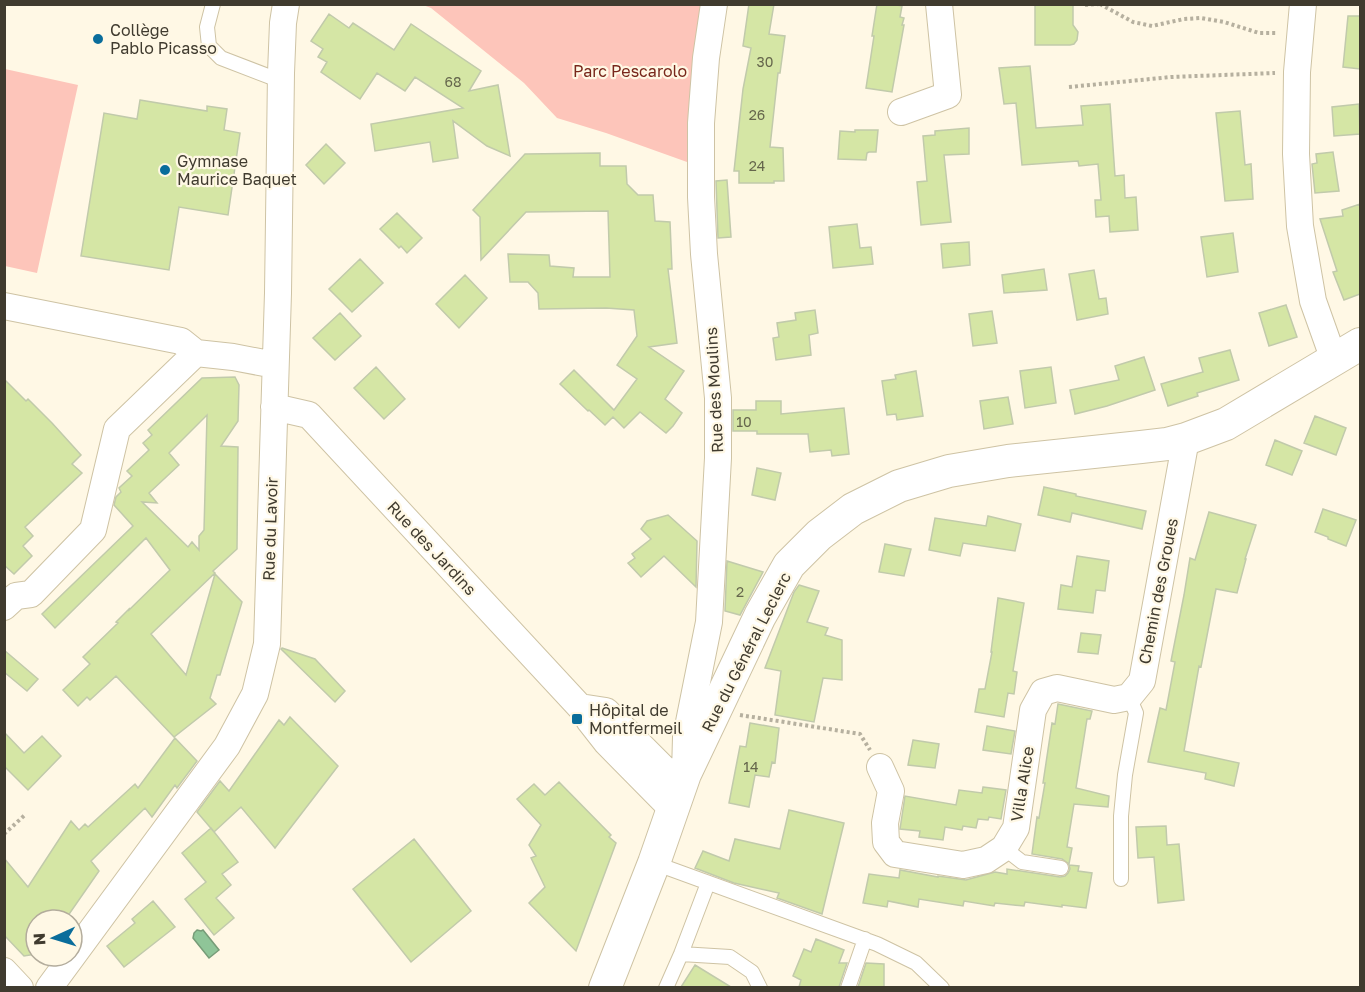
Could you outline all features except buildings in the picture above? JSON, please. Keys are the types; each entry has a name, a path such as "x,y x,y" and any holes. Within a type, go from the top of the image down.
{"street":[{"name":"Rue du Lavoir","path":"49,987 227,746 255,694 267,644 278,293 281,81 283,22 286,4"},
{"name":"Rue des Moulins","path":"708,709 709,622 718,458 718,398 704,254 701,123 706,58 714,4"},
{"path":"901,112 948,94 939,4"},
{"path":"1303,4 1297,72 1296,154 1300,226 1313,301 1348,352"},
{"path":"4,306 181,341 196,353 275,365"},
{"name":"Rue du Général Leclerc","path":"605,987 654,863 708,709 789,565 819,535 853,509 899,486 949,471 1167,444 1186,439 1226,424 1348,352"},
{"path":"4,607 16,596 31,594 93,530 117,429 196,353"},
{"name":"Rue des Jardins","path":"274,407 309,415 584,714 602,737 673,810"},
{"name":"Chemin des Groues","path":"1129,697 1142,681 1186,439"},
{"path":"1142,447 1169,467 1179,481"},
{"name":"Villa Alice","path":"1004,848 1016,828 1033,710 1043,692 1058,688 1114,700 1129,697"},
{"path":"584,714 606,711 665,770 685,774"},
{"path":"880,767 891,791 885,824 886,842 896,854 963,865 986,860 1004,848"},
{"path":"4,971 20,987"}],"lane":[{"path":"213,4 207,27 209,46 221,58 281,81"},
{"path":"1121,879 1121,816 1125,776 1136,713 1129,697"},
{"path":"1004,848 1022,862 1061,868"},
{"path":"654,863 865,939 916,963 942,987"},
{"path":"666,987 708,883"},
{"path":"848,987 865,939"},
{"path":"681,954 730,957 752,972 760,987"}],"path":[{"path":"1085,5 1099,4 1133,22 1152,26 1184,19 1202,18 1259,33 1300,33"},
{"path":"1069,87 1171,77 1297,72"},
{"path":"708,709 860,734 880,767"},
{"path":"4,834 26,814"}],"green space":[{"name":"Parc Pescarolo","path":"423,5 706,5 687,162 557,118 524,83 431,8"},
{"path":"5,69 78,85 37,273 5,266"}],"shaded area":[{"path":"197,930 203,930 219,950 209,958 193,938"}],"place":[{"name":"Collège Pablo Picasso","path":"98,39"},
{"name":"Gymnase Maurice Baquet","path":"165,170"},
{"name":"Hôpital de Montfermeil","path":"577,719"}]}
